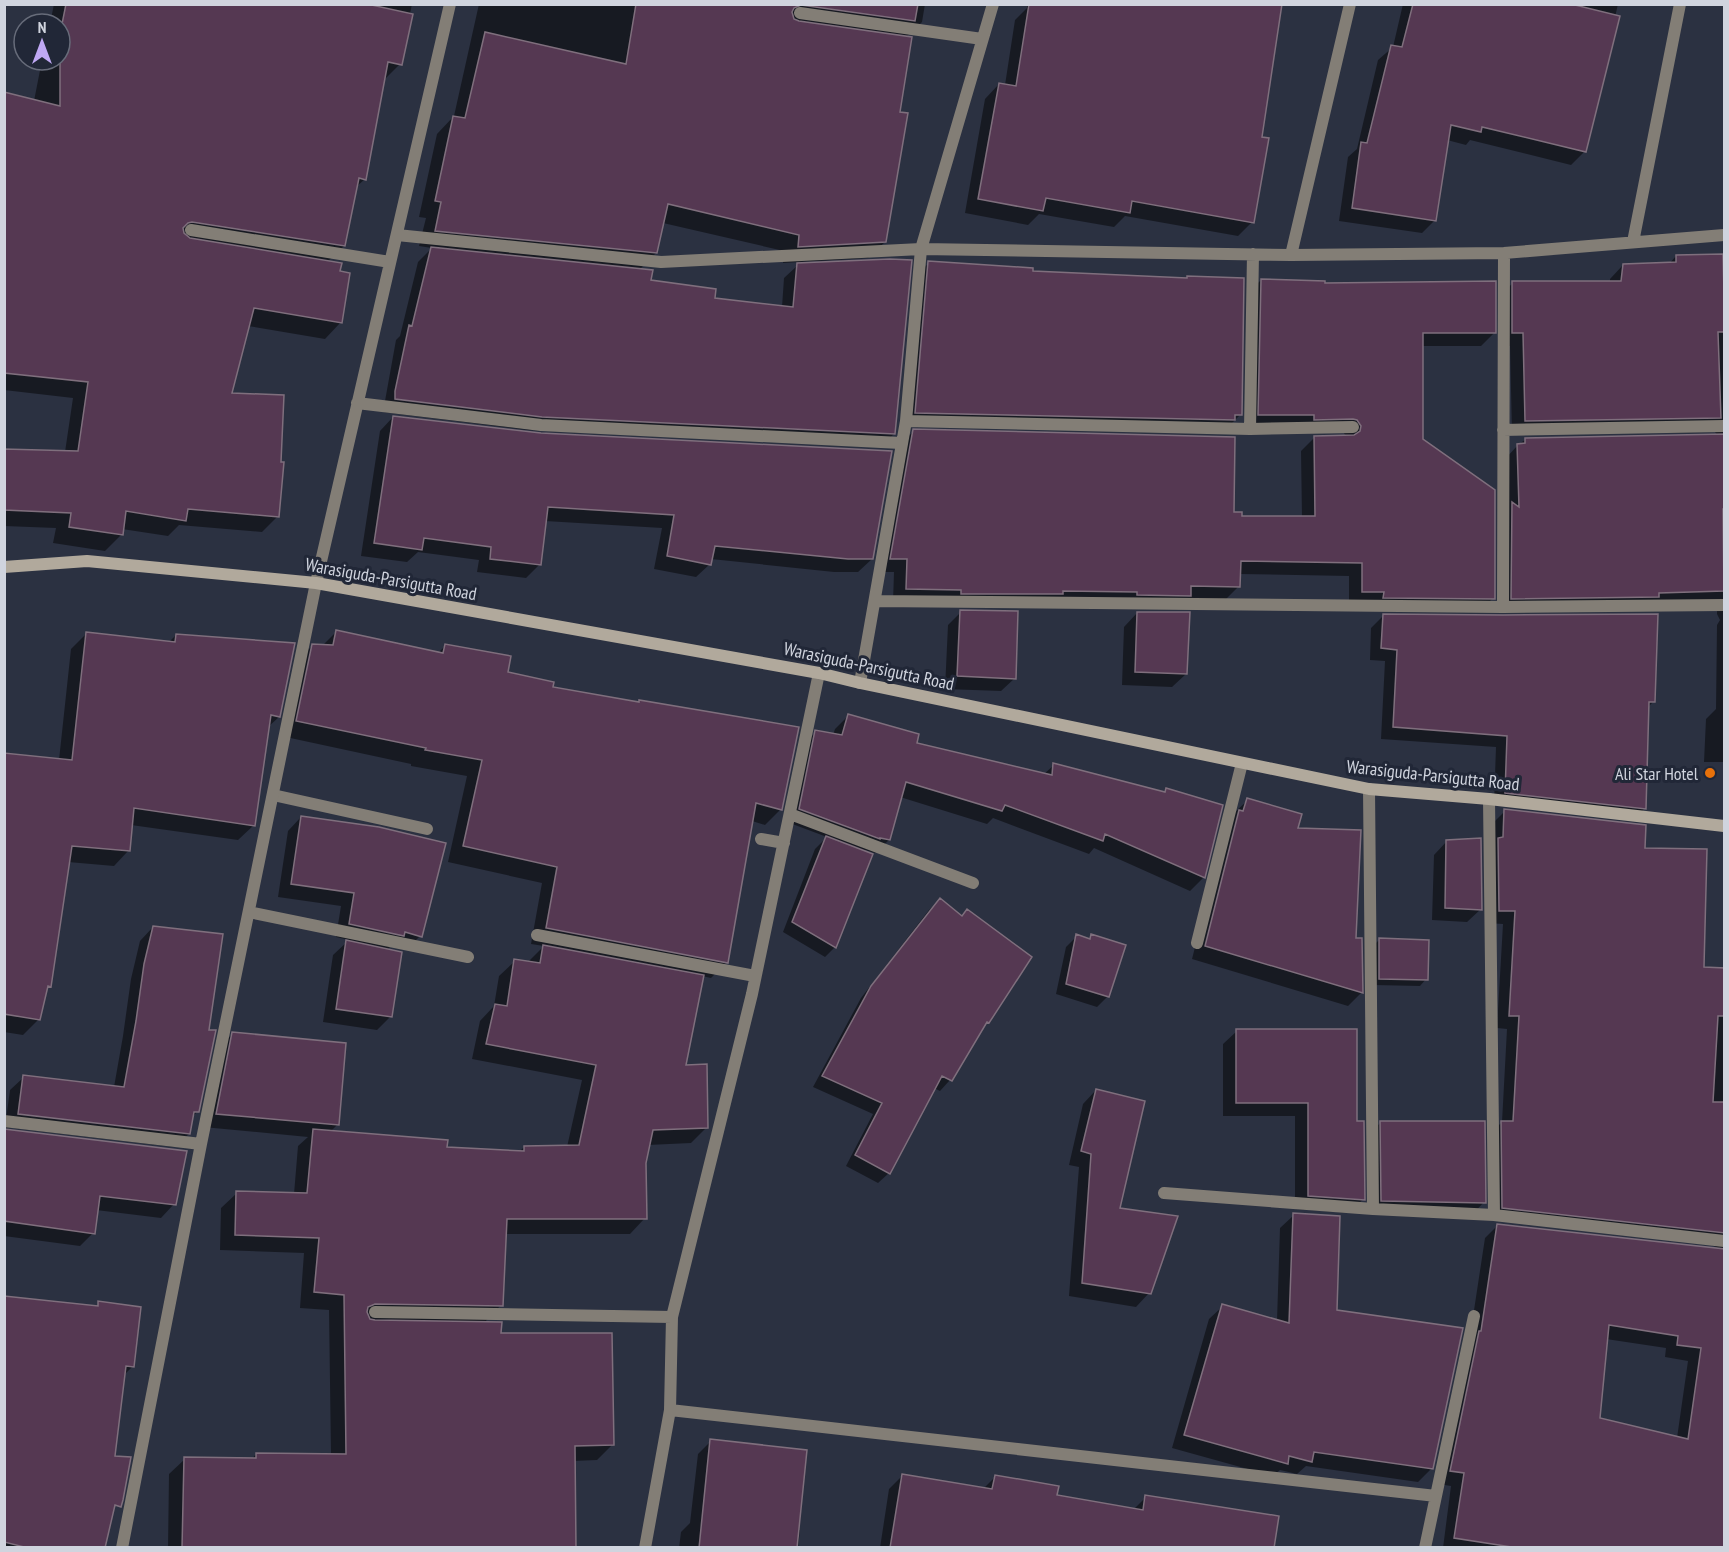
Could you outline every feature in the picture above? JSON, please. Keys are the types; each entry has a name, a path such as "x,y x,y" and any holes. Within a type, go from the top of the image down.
{"street":[{"path":"122,1548 201,1144 316,583 450,4"},
{"path":"860,683 906,421 921,249 993,4"},
{"path":"1291,255 1350,4"},
{"path":"1633,242 1680,4"},
{"path":"800,13 982,39"},
{"path":"190,230 390,262"},
{"path":"397,235 661,262 921,249 1291,255 1504,253 1725,235"},
{"path":"1503,607 1504,253"},
{"path":"1250,429 1253,254"},
{"path":"357,403 541,425 901,443"},
{"path":"906,421 1250,429 1353,427"},
{"path":"1503,430 1725,426"},
{"name":"Warasiguda-Parsigutta Road","path":"4,567 87,561 316,583 819,673 1369,789 1725,826"},
{"path":"875,601 1503,607 1725,605"},
{"path":"645,1548 670,1410 672,1317 756,976 819,673"},
{"path":"1197,943 1242,763"},
{"path":"1369,789 1373,1209"},
{"path":"273,795 427,829"},
{"path":"1489,800 1494,1215"},
{"path":"790,814 973,883"},
{"path":"761,839 784,843"},
{"path":"249,912 468,957"},
{"path":"537,935 756,976"},
{"path":"4,1121 201,1144"},
{"path":"1164,1192 1373,1209 1494,1215 1725,1241"},
{"path":"375,1312 672,1317"},
{"path":"1425,1548 1474,1316"},
{"path":"670,1410 1436,1496"}],"building":[{"path":"66,4 367,4 413,14 402,65 388,62 366,180 359,178 345,246 192,222 183,228 184,233 190,238 342,263 340,271 350,273 342,323 254,308 232,393 284,395 281,462 284,462 279,517 188,509 186,521 126,511 123,535 69,527 71,513 4,510 4,449 78,451 88,382 4,373 4,92 60,106 60,72 72,72 72,12 64,12"},
{"path":"636,4 918,4 915,21 801,5 794,8 792,12 794,19 799,21 912,37 900,112 908,113 886,242 798,247 799,235 668,204 657,253 435,231 441,202 435,201 453,116 465,118 485,32 626,64"},
{"path":"1029,4 1282,4 1262,137 1269,138 1254,223 1132,201 1130,213 1046,198 1043,211 978,199 999,83 1016,86"},
{"path":"1413,4 1571,4 1620,16 1586,152 1482,127 1481,132 1451,125 1436,221 1352,208 1361,142 1367,143 1391,45 1402,47"},
{"path":"431,247 653,270 651,280 716,289 715,298 793,307 797,263 912,260 895,434 542,417 395,399 409,325 412,326"},
{"path":"1723,254 1725,332 1718,332 1721,418 1525,421 1523,333 1512,333 1512,281 1621,281 1623,264 1676,262 1676,255"},
{"path":"928,261 1033,268 1033,271 1187,278 1187,276 1244,278 1242,415 1235,415 1235,420 915,413"},
{"path":"1261,279 1325,281 1325,283 1496,281 1496,333 1423,333 1423,439 1495,490 1495,599 1383,598 1384,592 1362,592 1362,563 1241,561 1240,587 1191,586 1191,596 1137,595 1137,592 1063,591 1063,594 961,594 961,590 906,589 907,559 890,559 913,429 1235,437 1234,512 1242,512 1242,516 1315,516 1314,436 1354,435 1360,431 1361,426 1357,420 1353,419 1314,420 1314,415 1258,415"},
{"path":"393,416 541,433 892,451 873,559 848,559 715,546 711,565 667,556 674,515 548,507 541,565 490,559 491,547 424,538 422,550 374,543"},
{"path":"1725,434 1724,591 1659,593 1659,597 1511,599 1512,502 1519,507 1517,444 1525,443 1525,438"},
{"path":"960,610 1018,611 1016,679 957,676"},
{"path":"1137,612 1190,612 1187,674 1135,672"},
{"path":"1383,614 1658,614 1655,702 1649,702 1646,809 1505,793 1507,736 1393,727 1397,650 1381,648"},
{"path":"336,630 443,653 445,644 511,656 508,672 554,682 553,687 799,727 782,810 756,803 728,963 546,928 557,867 463,846 482,760 425,750 426,748 296,721 312,644 333,645"},
{"path":"86,632 175,642 176,634 295,643 280,717 271,715 255,826 134,808 130,851 72,846 51,987 48,986 40,1020 4,1014 4,753 72,760"},
{"path":"848,714 919,734 917,743 1052,775 1053,763 1165,792 1166,788 1223,805 1205,878 1105,834 1103,841 1005,805 1002,811 906,782 890,840 880,839 799,809 815,730 842,735"},
{"path":"1247,798 1302,814 1298,828 1361,830 1356,938 1362,938 1363,993 1205,946 1239,810 1243,811"},
{"path":"1504,809 1646,825 1645,848 1707,849 1704,967 1725,968 1725,1016 1718,1016 1713,1102 1725,1102 1725,1233 1502,1208 1501,1121 1513,1121 1519,1016 1509,1016 1515,911 1499,911 1498,838 1503,837"},
{"path":"301,816 379,827 446,843 422,937 405,932 404,936 349,924 354,893 291,884"},
{"path":"826,836 873,854 836,948 792,922"},
{"path":"1481,838 1482,910 1445,908 1446,840"},
{"path":"940,898 962,916 967,909 1032,957 989,1023 987,1022 952,1081 942,1076 890,1174 855,1155 882,1103 822,1076 871,986"},
{"path":"153,926 223,934 209,1030 216,1030 199,1112 194,1112 190,1134 18,1114 23,1075 124,1087 144,964"},
{"path":"1076,934 1090,939 1091,934 1126,945 1109,997 1066,984"},
{"path":"1379,938 1429,940 1428,980 1379,979"},
{"path":"346,940 402,952 392,1017 336,1009"},
{"path":"543,945 704,975 686,1065 707,1064 708,1128 653,1130 646,1163 647,1219 507,1219 503,1306 375,1304 368,1307 367,1312 370,1319 375,1320 502,1322 501,1333 612,1333 614,1445 575,1446 576,1548 182,1548 184,1457 256,1458 256,1453 346,1454 344,1295 314,1292 319,1238 235,1235 236,1191 307,1193 313,1129 448,1140 447,1147 524,1151 524,1146 579,1145 596,1065 486,1044 495,1004 507,1006 514,959 540,963"},
{"path":"1236,1029 1357,1029 1357,1121 1364,1121 1365,1200 1308,1196 1308,1103 1236,1103"},
{"path":"232,1032 346,1043 339,1125 216,1114"},
{"path":"1096,1089 1145,1101 1120,1208 1178,1216 1151,1294 1082,1283 1091,1154 1081,1151"},
{"path":"1380,1121 1485,1121 1486,1203 1381,1201"},
{"path":"4,1129 187,1151 176,1205 100,1196 95,1234 4,1221"},
{"path":"1293,1213 1340,1216 1337,1310 1463,1328 1433,1469 1314,1452 1312,1462 1289,1456 1288,1464 1184,1435 1222,1304 1289,1323"},
{"path":"1497,1224 1725,1249 1725,1548 1518,1548 1454,1538 1464,1473 1450,1471 1479,1331 1481,1331","holes":["1609,1325 1678,1336 1677,1345 1701,1348 1688,1439 1600,1418"]},
{"path":"4,1296 98,1306 98,1301 141,1307 134,1367 126,1366 115,1456 131,1457 121,1507 115,1505 105,1548 28,1548 4,1542"},
{"path":"710,1439 807,1450 797,1548 699,1548"},
{"path":"902,1474 992,1489 995,1475 1059,1486 1057,1495 1143,1510 1145,1495 1279,1516 1274,1548 890,1548"}],"place":[{"name":"Ali Star Hotel","path":"1710,773"}]}
